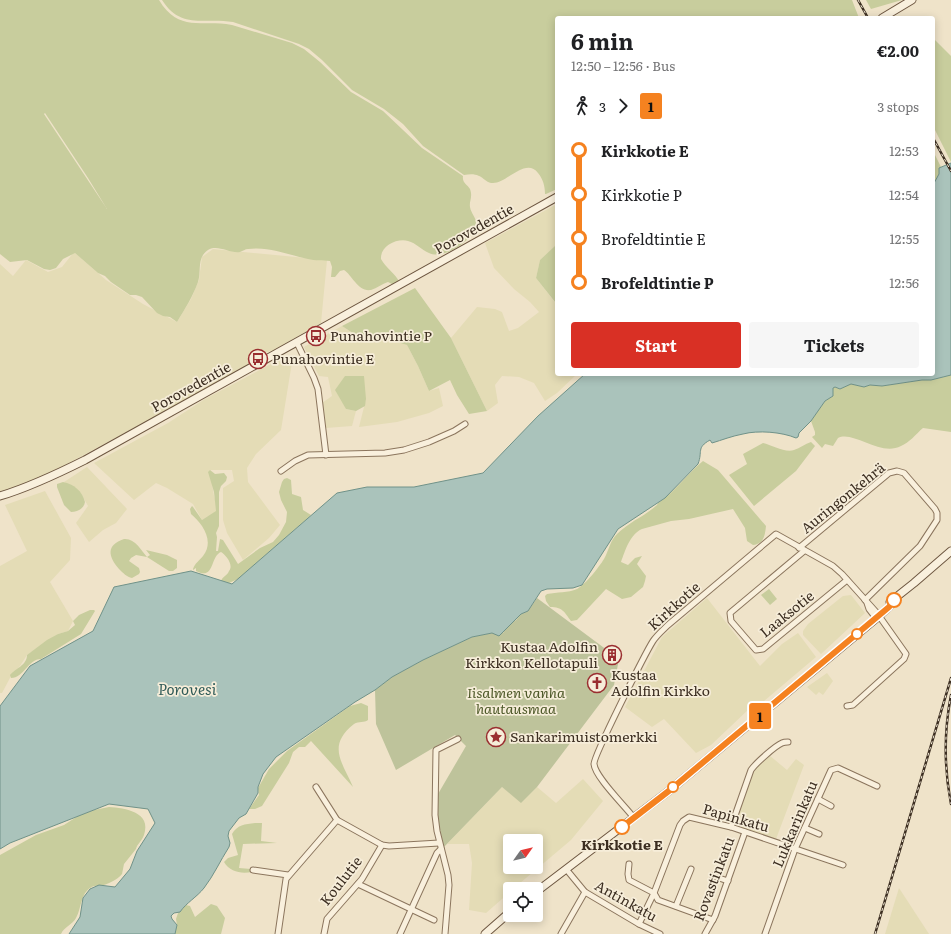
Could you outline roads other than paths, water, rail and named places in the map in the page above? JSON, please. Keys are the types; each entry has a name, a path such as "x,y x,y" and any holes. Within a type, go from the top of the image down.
{"street":[{"path":"885,16 912,0"},
{"name":"Porovedentie","path":"0,496 48,479 555,198"},
{"path":"297,342 318,389 326,455"},
{"path":"281,470 308,455 385,453 404,450 429,442 454,431 465,424"},
{"name":"Auringonkehrä","path":"730,616 731,611 889,473 897,471 904,473 935,509 937,513 937,520 920,546 866,601"},
{"name":"Kirkkotie","path":"634,818 599,775 594,765 595,758 654,640 668,625 776,534 801,550"},
{"path":"801,550 837,569 866,601 869,609 877,615 905,651 906,656 853,705 847,706"},
{"path":"543,887 634,818 751,723 877,615 889,607 894,600 951,551"},
{"name":"Laaksotie","path":"730,616 731,621 754,648 761,650 847,580"},
{"path":"445,934 449,885 435,815 436,750 458,739"},
{"path":"731,827 755,765 779,744 788,742"},
{"name":"Lukkarinkatu","path":"765,934 795,849 831,770 838,768 877,786"},
{"path":"316,787 337,820 382,845 440,846"},
{"path":"818,800 832,806"},
{"name":"Papinkatu","path":"640,924 654,893 680,825 689,817 731,827 843,865"},
{"path":"278,934 284,884 288,875 337,820"},
{"path":"805,828 819,834"},
{"name":"Rovastinkatu","path":"705,934 713,920 745,832"},
{"name":"Koulutie","path":"324,934 329,917 365,875 382,845"},
{"path":"400,934 440,846"},
{"path":"629,864 629,880 654,893 658,900 713,920"},
{"name":"Antinkatu","path":"566,869 585,892 660,934"},
{"path":"676,906 690,869"},
{"path":"253,870 288,875"},
{"path":"713,876 728,881"},
{"path":"358,884 434,920"},
{"path":"561,934 585,892"},
{"path":"485,934 503,918"}],"water":[{"name":"Porovesi","path":"951,163 951,375 931,380 882,386 870,385 864,387 851,384 840,389 835,387 833,388 833,396 825,401 811,421 796,438 777,433 756,432 735,436 712,443 710,440 703,445 698,464 665,498 618,529 582,585 573,588 547,589 541,591 528,611 521,614 499,636 492,633 472,637 423,660 392,677 276,757 263,774 258,787 258,793 246,814 239,818 229,831 229,847 208,883 180,912 174,913 171,916 177,925 175,934 69,934 80,917 83,898 90,889 99,885 115,887 130,869 137,851 155,823 148,809 109,804 10,843 0,849 0,706 30,666 93,631 114,587 191,571 232,584 337,493 367,487 414,487 483,473 538,416 583,376 935,376 935,181 939,174 939,168"}],"railway":[{"path":"858,0 867,16"},
{"path":"935,142 951,171"},
{"path":"875,934 951,678"},
{"path":"951,695 946,736 947,777 951,804"}],"place":[{"name":"Punahovintie P","path":"316,336"},
{"name":"Punahovintie E","path":"258,359"},
{"name":"Kustaa Adolfin Kirkkon Kellotapuli","path":"612,655"},
{"name":"Kustaa Adolfin Kirkko","path":"597,683"},
{"name":"Sankarimuistomerkki","path":"496,737"},
{"name":"Kirkkotie E","path":"622,827"}],"park label":[{"name":"Iisalmen vanha hautausmaa","path":"516,702"}]}
